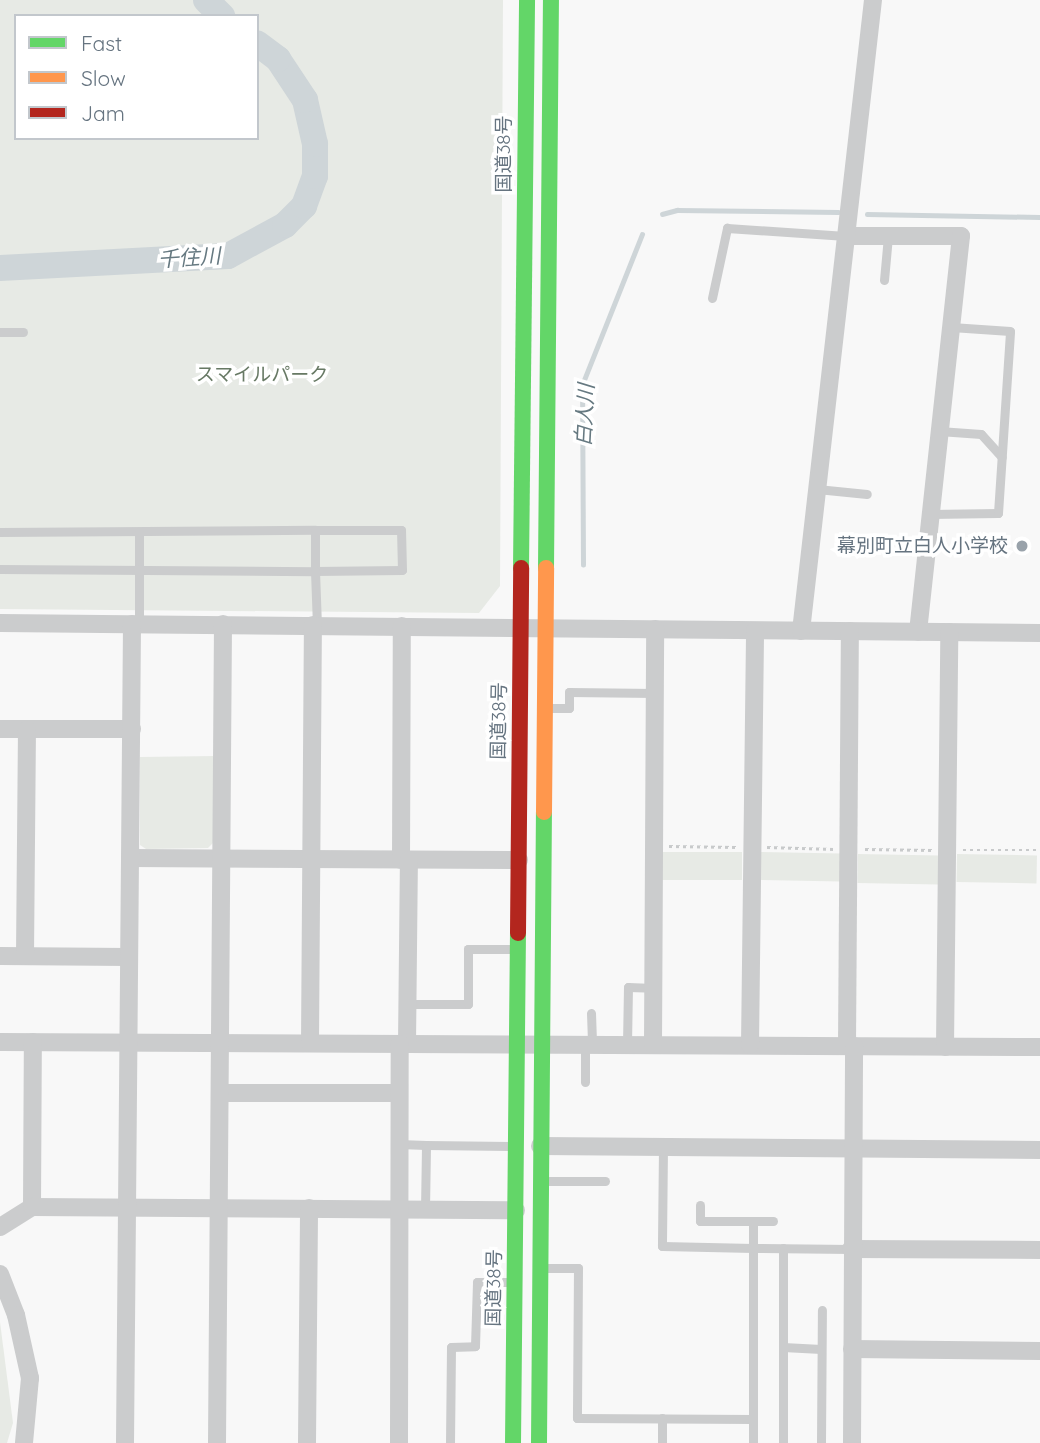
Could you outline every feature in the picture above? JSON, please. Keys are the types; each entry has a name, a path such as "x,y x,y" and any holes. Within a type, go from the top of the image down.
{"highway":[{"name":"国道38号","path":"513,1443 527,0"},
{"path":"540,1443 540,1044 551,0"}],"street":[{"path":"801,631 873,0"},
{"path":"846,236 961,236 918,632"},
{"path":"0,623 1040,633"},
{"path":"125,1443 130,858 136,624"},
{"path":"217,1443 223,624"},
{"path":"310,1043 315,625"},
{"path":"398,1443 399,1093 408,1004 402,626"},
{"path":"653,1045 655,629"},
{"path":"750,1045 755,631"},
{"path":"850,631 852,1443"},
{"path":"945,1047 949,632"},
{"path":"0,729 132,729"},
{"path":"25,956 27,730"},
{"path":"130,858 519,860"},
{"path":"0,956 129,957"},
{"path":"0,1042 1040,1047"},
{"path":"32,1207 33,1042"},
{"path":"220,1093 399,1093"},
{"path":"540,1146 1040,1150"},
{"path":"0,1227 32,1207 516,1210"},
{"path":"307,1443 309,1208"},
{"path":"852,1249 1040,1250"},
{"path":"0,1275 16,1315 30,1378 24,1443"},
{"path":"852,1349 1040,1351"}],"lane":[{"path":"712,298 727,229 846,236"},
{"path":"884,280 888,236"},
{"path":"930,514 998,513 1010,331 951,327"},
{"path":"0,332 23,332"},
{"path":"939,431 981,434 1002,457"},
{"path":"817,489 867,494"},
{"path":"315,530 315,625"},
{"path":"0,532 401,530 402,570 0,569"},
{"path":"136,624 139,531"},
{"path":"545,708 569,708 569,692 655,693"},
{"path":"408,1004 468,1004 468,949 518,950"},
{"path":"627,1044 628,987 653,988"},
{"path":"585,1082 591,1013"},
{"path":"399,1144 514,1146"},
{"path":"425,1210 426,1145"},
{"path":"663,1147 662,1246 852,1249"},
{"path":"540,1181 605,1181"},
{"path":"700,1205 700,1221 773,1221"},
{"path":"753,1443 754,1221"},
{"path":"783,1248 783,1443"},
{"path":"540,1268 578,1268 577,1418 753,1419"},
{"path":"450,1443 451,1347 475,1346 477,1282 515,1282"},
{"path":"821,1443 822,1310"},
{"path":"783,1348 821,1349"},
{"path":"662,1418 662,1443"}],"green space":[{"name":"スマイルパーク","path":"0,0 503,0 500,586 479,613 0,609"},
{"path":"214,756 213,843 208,848 146,849 140,845 140,757"},
{"path":"662,852 742,852 742,880 662,880"},
{"path":"760,852 841,853 840,881 760,880"},
{"path":"858,854 939,855 938,884 857,883"},
{"path":"957,854 1037,855 1036,883 957,882"},
{"path":"0,1322 13,1423 7,1443 0,1443"}],"waterway":[{"name":"千住川","path":"206,0 220,14"},
{"name":"千住川","path":"0,268 228,256 285,225 304,206 315,176 315,144 305,100 278,59 259,45"},
{"name":"白人川","path":"662,214 677,210 838,212"},
{"name":"白人川","path":"867,214 1040,217"},
{"name":"白人川","path":"583,565 582,385 642,234"}],"traffic: fast":[{"path":"521,568 527,0"},
{"path":"546,568 551,0"},
{"path":"539,1443 544,812"},
{"path":"513,1443 518,933"}],"traffic: slow":[{"path":"544,812 546,568"}],"traffic: jam":[{"path":"518,933 521,568"}],"place":[{"name":"幕別町立白人小学校","path":"1022,546"}]}
